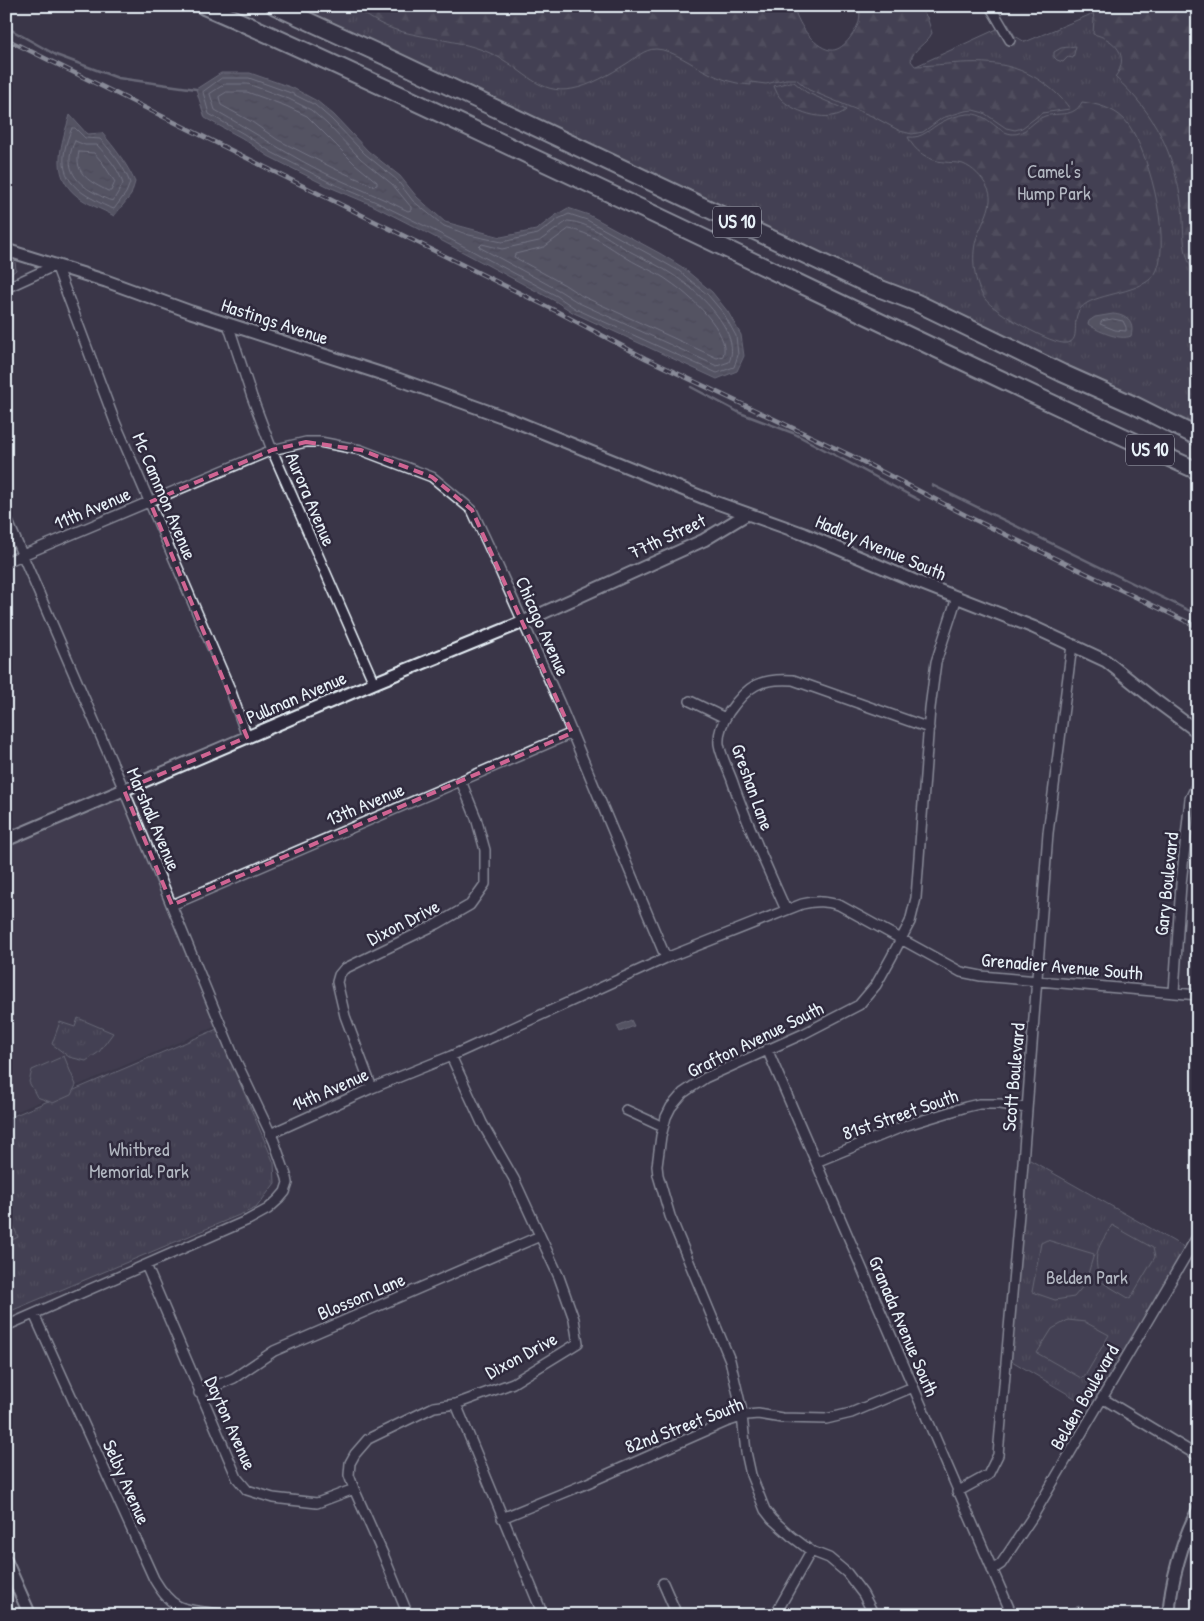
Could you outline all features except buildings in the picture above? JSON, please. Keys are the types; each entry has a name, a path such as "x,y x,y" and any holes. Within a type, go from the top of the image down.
{"highway":[{"name":"US 10","path":"204,6 362,77 1198,471"},
{"name":"US 10","path":"275,6 390,58 865,282 914,302 1198,437"}],"street":[{"path":"990,6 1010,40"},
{"name":"Hastings Avenue","path":"6,250 395,378 532,428"},
{"path":"6,288 56,265"},
{"name":"Mc Cammon Avenue","path":"56,265 116,422 230,689 248,737"},
{"name":"Aurora Avenue","path":"228,324 272,450 374,683"},
{"name":"Hadley Avenue South","path":"532,428 710,500 804,534 1033,627 1106,661 1198,732"},
{"name":"Chicago Avenue","path":"272,450 306,442 320,442 361,450 432,477 472,510 572,733 666,958"},
{"name":"11th Avenue","path":"6,562 272,450"},
{"name":"77th Street","path":"599,586 704,540 747,514"},
{"name":"Marshall Avenue","path":"6,517 124,790 234,1057 270,1134"},
{"name":"Pullman Avenue","path":"6,840 374,683 523,622 599,586"},
{"name":"Grafton Avenue South","path":"874,1615 863,1594 847,1573 830,1558 811,1551 790,1536 765,1510 750,1474 742,1407 730,1360 676,1232 658,1174 658,1159 664,1127 671,1107 682,1093 704,1078 856,1008 876,985 910,922 916,898 936,662 944,632 957,597"},
{"name":"Scott Boulevard","path":"957,1492 988,1475 998,1455 1020,1202 1048,832 1072,645"},
{"name":"Greshan Lane","path":"786,910 742,811 719,744 719,732 725,718 740,697 748,689 775,679 793,680 929,728"},
{"path":"690,701 725,718"},
{"name":"13th Avenue","path":"172,905 572,733"},
{"name":"Dixon Drive","path":"372,1088 345,1016 337,982 338,975 344,969 437,924 470,905 485,884 486,850 461,780"},
{"name":"Gary Boulevard","path":"1174,992 1180,894 1190,798 1198,782"},
{"name":"Grenadier Avenue South","path":"786,910 802,904 824,901 838,905 961,972 981,976 1198,995"},
{"name":"14th Avenue","path":"270,1134 372,1088 451,1056 666,958 786,910"},
{"name":"Granada Avenue South","path":"767,1049 833,1206 1012,1615"},
{"name":"Dixon Drive","path":"408,1615 349,1475 350,1463 355,1454 368,1439 434,1407 456,1404 513,1383 578,1343 574,1319 540,1236 514,1179 482,1123 451,1056"},
{"name":"81st Street South","path":"816,1162 907,1125 966,1107 979,1104 1000,1104 1026,1108"},
{"path":"626,1110 664,1127"},
{"path":"6,1326 248,1220 268,1209 285,1192 288,1183 270,1134"},
{"name":"Blossom Lane","path":"200,1393 234,1378 274,1351 540,1236"},
{"name":"Belden Boulevard","path":"992,1570 1001,1564 1033,1516 1198,1236"},
{"name":"Dayton Avenue","path":"146,1265 237,1478 247,1490 273,1498 317,1503 354,1489"},
{"name":"Selby Avenue","path":"34,1314 154,1579 164,1594 178,1606 191,1610 233,1615"},
{"name":"82nd Street South","path":"502,1518 742,1417 758,1414 782,1418 826,1419 851,1413 913,1387"},
{"path":"1102,1398 1198,1456"},
{"path":"456,1404 543,1615"},
{"path":"1169,1615 1169,1601 1176,1570 1189,1526 1198,1510"},
{"path":"775,1615 811,1551"},
{"path":"6,1561 30,1615"},
{"path":"663,1583 677,1615"}],"highlighted area":[{"path":"306,442 361,450 432,477 472,510 572,733 172,905 124,790 247,737 150,502 272,450"}],"shaded area":[{"path":"124,790 221,1024 6,1116 6,840"}],"green space":[{"name":"Camel's Hump Park","path":"294,6 353,6 380,23 405,32 582,6 912,106 918,66 916,66 1008,24 1015,36 1025,42 1101,10 1198,6 1193,270 1198,276 1198,425 962,319"},
{"path":"353,6 794,6 798,19 812,39 824,48 835,50 844,45 855,31 859,22 859,6 917,6 927,17 932,33 914,53 911,61 915,66 991,63 1006,66 1041,81 1059,96 1070,109 1042,113 1022,128 1015,130 1006,128 984,113 973,110 965,111 942,118 923,132 912,134 900,131 874,117 809,90 796,79 786,79 766,84 751,82 751,85 740,84 717,77 675,55 656,49 644,52 613,72 593,82 572,89 560,90 541,85 507,62 486,51 390,28"},
{"path":"1092,6 1198,6 1198,276 1188,261 1184,243 1179,187 1168,152 1161,136 1142,105 1115,77 1120,69 1121,55 1114,44 1101,36 1093,34 1094,19"},
{"path":"1076,46 1073,58 1068,57 1063,62 1054,57 1054,52 1061,48"},
{"path":"794,82 806,92 846,110 831,116 822,116 804,113 788,105 778,95 774,86"},
{"path":"1082,102 1110,109 1124,119 1133,132 1149,170 1155,192 1161,236 1161,255 1157,270 1145,283 1126,291 1095,299 1081,308 1077,314 1074,337 1072,341 1067,343 1037,334 999,311 985,299 978,286 974,271 974,247 987,214 990,193 983,180 974,170 963,164 933,160 918,151 908,137 922,135 938,124 967,114 980,116 1001,130 1017,134 1045,116 1066,114 1075,110"},
{"path":"6,259 15,262 16,270 6,278"},
{"path":"78,1018 113,1033 99,1052 86,1061 69,1057 52,1044 60,1022 75,1027"},
{"name":"Whitbred Memorial Park","path":"217,1029 274,1163 275,1183 256,1208 6,1313 6,1119"},
{"path":"64,1056 76,1085 71,1095 53,1103 37,1097 29,1082 32,1070"},
{"name":"Belden Park","path":"1023,1156 1189,1250 1095,1410 1005,1357"},
{"path":"9,1215 18,1237 8,1242 6,1216"},
{"path":"1112,1225 1153,1248 1155,1257 1130,1299 1100,1281 1097,1264 1098,1251"},
{"path":"1047,1240 1094,1254 1085,1284 1074,1297 1055,1300 1032,1292 1041,1243"},
{"path":"1068,1320 1085,1322 1109,1335 1085,1376 1081,1378 1037,1353 1052,1329"},
{"path":"1079,1606 1083,1615 1054,1615"}],"water":[{"path":"221,73 250,73 293,88 317,101 334,115 368,151 400,176 417,197 445,222 501,237 536,230 568,208 589,215 661,254 682,267 712,292 728,312 741,335 744,356 737,371 717,379 574,313 429,234 268,156 242,138 205,118 196,89"},
{"path":"70,115 87,134 102,133 112,144 135,182 131,195 114,216 85,202 68,187 63,178 60,168 61,147"},
{"path":"1113,314 1128,320 1132,327 1131,336 1115,336 1097,330 1088,324 1095,317"},
{"path":"631,1020 634,1026 620,1032 617,1026"}],"waterway":[{"path":"6,27 56,55 118,78 196,89"},
{"path":"691,387 740,413 793,433 919,500"},
{"path":"932,485 1198,615"}],"railway":[{"path":"6,39 558,312 645,358 850,455 973,519 1198,627"}]}
